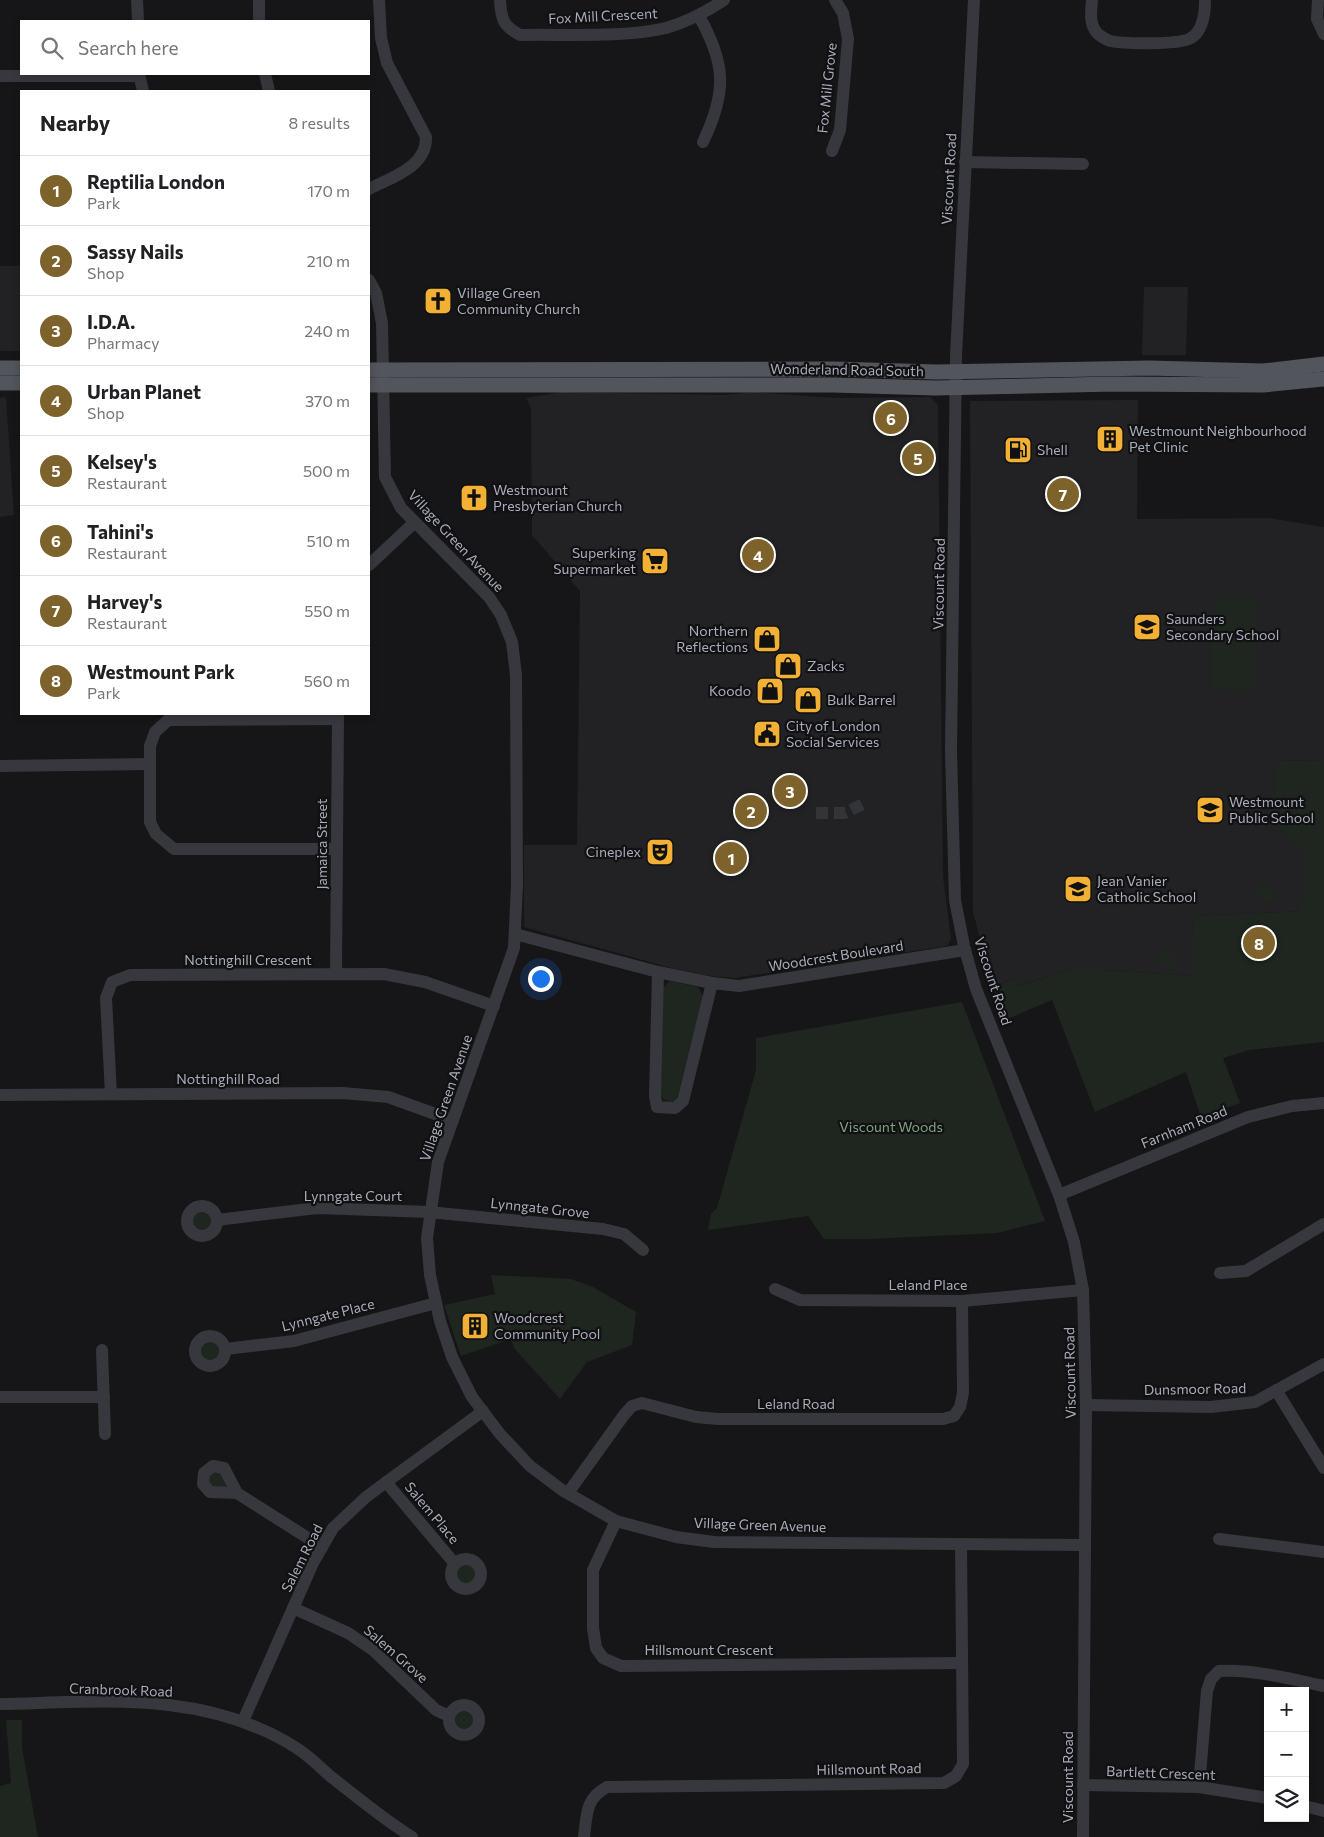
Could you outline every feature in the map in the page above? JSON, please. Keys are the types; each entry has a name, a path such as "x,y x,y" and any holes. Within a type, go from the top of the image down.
{"main road":[{"name":"Wonderland Road South","path":"376,377 1149,368 1263,371 1324,364"},
{"path":"0,368 20,368"},
{"name":"Wonderland Road South","path":"376,377 956,388 1123,384 1263,385 1324,380"},
{"path":"0,383 20,383"}],"street":[{"path":"137,0 138,20"},
{"path":"259,0 259,20"},
{"path":"370,188 409,168 421,159 426,148 426,137 387,63 381,38 379,0"},
{"name":"Fox Mill Crescent","path":"500,0 501,14 508,28 520,35 640,32 666,28 699,16 724,0"},
{"name":"Fox Mill Grove","path":"832,151 840,130 848,39 844,13 835,0"},
{"name":"Viscount Road","path":"974,0 956,371 951,751 955,900 965,950 976,989 1059,1195 1074,1242 1083,1290 1086,1405 1083,1837"},
{"path":"1092,0 1091,22 1097,33 1109,41 1178,43 1192,38 1199,29 1205,12 1205,0"},
{"path":"1318,0 1317,19 1324,34"},
{"path":"699,16 713,41 721,67 719,98 712,123 703,142"},
{"path":"0,76 139,75 143,90"},
{"path":"265,75 269,90"},
{"path":"965,162 1083,164"},
{"name":"Village Green Avenue","path":"370,282 376,293 382,323 376,377 385,477 401,508 489,597 501,615 512,642 516,684 517,885 514,948 438,1162 429,1212 427,1238 430,1275 436,1303 452,1357 472,1397 500,1434 530,1466 568,1493 616,1521 676,1537 714,1542 1085,1545"},
{"path":"370,564 416,522"},
{"path":"337,849 174,849 156,834 150,822 150,746 155,732 168,720 338,716"},
{"name":"Jamaica Street","path":"336,974 338,716"},
{"path":"0,766 150,764"},
{"name":"Woodcrest Boulevard","path":"515,934 658,972 712,984 739,986 965,950"},
{"path":"658,972 655,1096 657,1107 675,1108 683,1101 712,984"},
{"name":"Nottinghill Crescent","path":"111,1094 106,998 112,982 130,976 384,974 425,982 494,1006"},
{"name":"Nottinghill Road","path":"0,1094 343,1093 388,1097 452,1120"},
{"name":"Farnham Road","path":"1059,1195 1248,1117 1292,1106 1324,1103"},
{"name":"Lynngate Court","path":"217,1220 317,1208 429,1212"},
{"name":"Lynngate Grove","path":"429,1212 603,1229 624,1234 643,1250"},
{"path":"1220,1273 1246,1271 1324,1224"},
{"name":"Leland Place","path":"775,1289 800,1300 962,1301 1083,1290"},
{"name":"Leland Road","path":"568,1493 624,1415 632,1406 642,1403 696,1417 718,1419 943,1419 954,1416 960,1407 963,1393 962,1301"},
{"name":"Lynngate Place","path":"225,1349 294,1341 436,1303"},
{"path":"102,1350 105,1434"},
{"name":"Dunsmoor Road","path":"1086,1405 1211,1406 1255,1402 1324,1364"},
{"path":"1276,1390 1324,1468"},
{"path":"0,1397 104,1398"},
{"name":"Salem Road","path":"243,1721 293,1608 333,1528 366,1497 483,1411"},
{"name":"Salem Place","path":"386,1482 455,1564"},
{"path":"237,1493 322,1547"},
{"name":"Hillsmount Crescent","path":"616,1521 593,1570 593,1628 596,1648 603,1658 621,1666 962,1663"},
{"path":"1219,1539 1324,1552"},
{"name":"Hillsmount Road","path":"584,1837 588,1808 594,1794 607,1787 944,1783 956,1776 962,1764 961,1544"},
{"name":"Salem Grove","path":"293,1608 348,1632 373,1650 436,1710 449,1716"},
{"path":"1199,1787 1207,1691 1211,1679 1219,1671 1250,1673 1324,1686"},
{"name":"Cranbrook Road","path":"0,1704 140,1702 200,1709 243,1721 296,1748 389,1823 412,1837"},
{"name":"Bartlett Crescent","path":"1083,1785 1199,1787 1264,1797"},
{"path":"1309,1807 1324,1811"}],"shaded area":[{"path":"0,266 20,266 20,351 0,351"},
{"path":"1144,287 1188,287 1186,355 1142,355"},
{"path":"562,392 724,395 753,392 835,398 930,397 938,405 943,876 951,939 947,946 735,978 710,976 675,969 524,927 524,845 577,845 580,591 532,535 531,408 526,398"},
{"path":"6,397 14,515 0,517 0,398"},
{"path":"1138,400 1137,519 1269,518 1324,527 1324,760 1277,761 1303,849 1304,911 1194,916 1192,976 1103,970 1069,970 1018,986 1013,979 993,987 973,912 970,401"}],"green space":[{"path":"1214,598 1257,598 1256,690 1211,689"},
{"path":"1324,760 1324,1042 1249,1050 1223,1058 1240,1103 1201,1117 1186,1072 1095,1112 1052,1000 1005,1020 993,987 1014,979 1019,986 1069,970 1103,970 1191,976 1194,916 1303,911 1303,849 1273,823 1277,761"},
{"path":"1264,882 1277,894 1266,904 1255,894"},
{"path":"1160,953 1175,953 1174,966 1160,966"},
{"path":"670,981 698,987 703,996 677,1098 672,1102 665,1100 660,1095 661,990"},
{"name":"Viscount Woods","path":"962,1002 1045,1221 997,1233 870,1239 824,1239 808,1216 708,1230 711,1214 717,1208 756,1070 756,1038"},
{"path":"198,1211 206,1211 212,1217 212,1225 206,1231 198,1231 192,1225 192,1217"},
{"path":"491,1275 571,1279 593,1287 636,1312 632,1345 587,1362 560,1399 514,1348 511,1339 461,1356 444,1305 495,1294"},
{"path":"205,1341 213,1341 219,1347 219,1355 213,1361 205,1361 199,1355 199,1347"},
{"path":"220,1470 227,1484 225,1487 213,1490 207,1477 208,1474"},
{"path":"466,1565 473,1568 476,1575 473,1582 466,1585 459,1582 456,1575 459,1568"},
{"path":"465,1710 472,1713 475,1720 472,1727 465,1730 458,1727 455,1720 458,1713"},
{"path":"6,1720 22,1720 22,1748 38,1837 0,1837 0,1786 11,1783"}],"tunnel":[{"path":"816,813 845,813 865,803"}],"place":[{"name":"Village Green Community Church","path":"438,301"},
{"name":"Tahini's","path":"891,418"},
{"name":"Westmount Neighbourhood Pet Clinic","path":"1110,439"},
{"name":"Shell","path":"1018,450"},
{"name":"Kelsey's","path":"918,458"},
{"name":"Harvey's","path":"1063,494"},
{"name":"Westmount Presbyterian Church","path":"474,498"},
{"name":"Urban Planet","path":"758,555"},
{"name":"Superking Supermarket","path":"655,561"},
{"name":"Saunders Secondary School","path":"1147,627"},
{"name":"Northern Reflections","path":"767,639"},
{"name":"Zacks","path":"788,666"},
{"name":"Koodo","path":"770,691"},
{"name":"Bulk Barrel","path":"808,700"},
{"name":"City of London Social Services","path":"767,734"},
{"name":"I.D.A.","path":"790,791"},
{"name":"Westmount Public School","path":"1210,810"},
{"name":"Sassy Nails","path":"751,811"},
{"name":"Cineplex","path":"660,852"},
{"name":"Reptilia London","path":"731,858"},
{"name":"Jean Vanier Catholic School","path":"1078,889"},
{"name":"Westmount Park","path":"1259,943"},
{"name":"Woodcrest Community Pool","path":"475,1326"}]}
